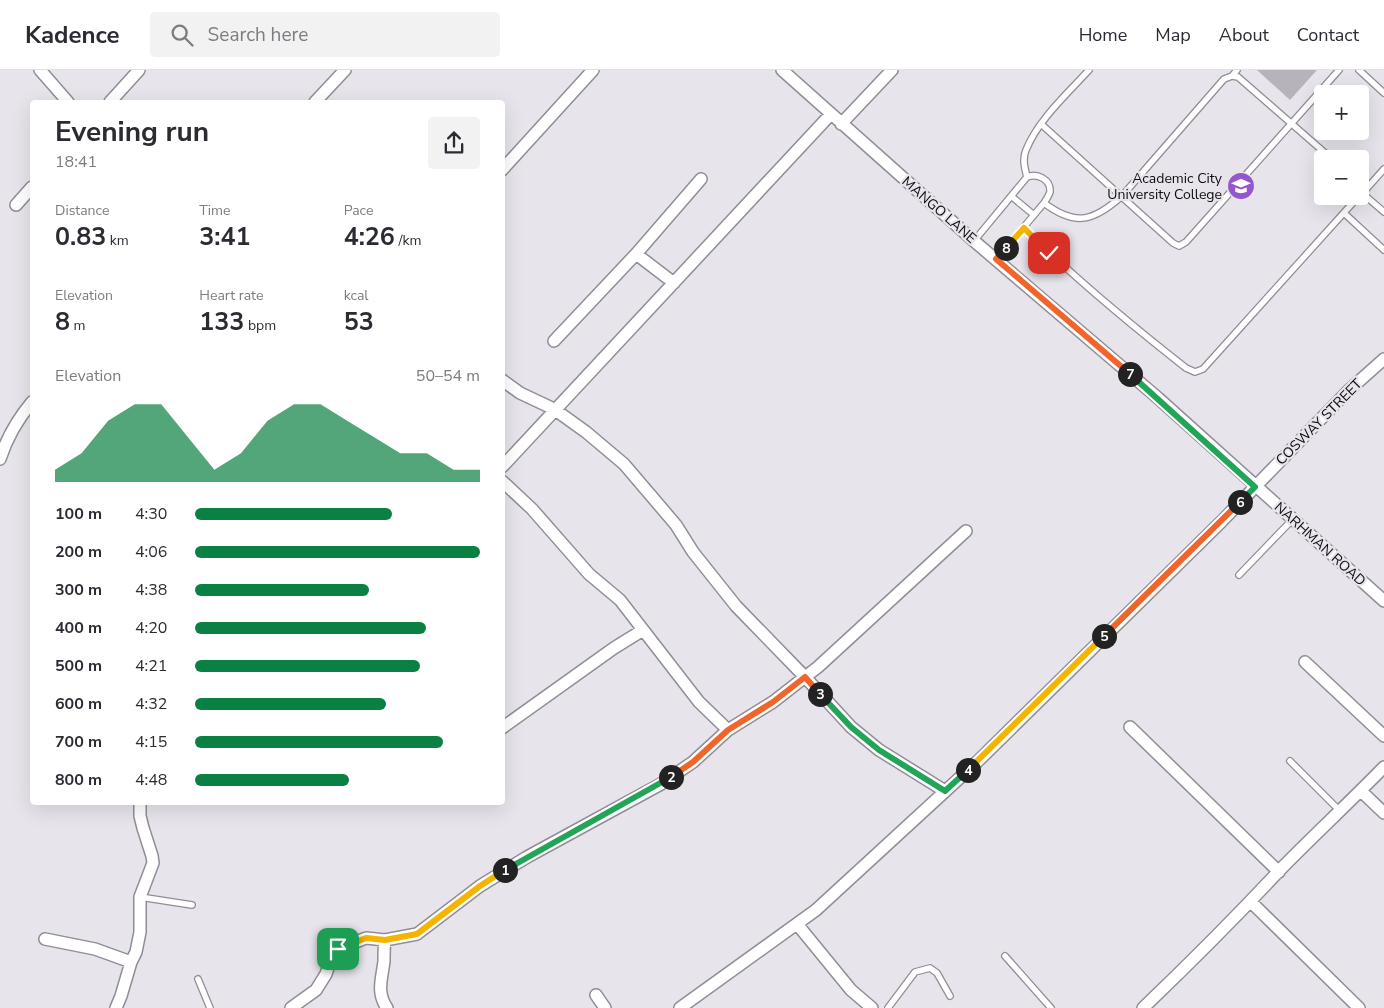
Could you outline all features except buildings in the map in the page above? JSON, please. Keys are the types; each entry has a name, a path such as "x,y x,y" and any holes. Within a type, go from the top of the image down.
{"street":[{"path":"40,70 66,100"},
{"path":"112,100 139,70"},
{"path":"317,100 345,70"},
{"path":"505,167 593,70"},
{"name":"MANGO LANE","path":"782,70 974,241 1158,398 1255,487"},
{"path":"841,124 892,70"},
{"path":"505,464 831,114"},
{"path":"554,341 636,254 701,179"},
{"path":"16,205 30,189"},
{"path":"636,254 674,283"},
{"name":"COSWAY STREET","path":"680,1008 816,910 977,762 1255,487 1348,391 1384,359"},
{"path":"505,382 520,393 554,409 586,432 624,464 676,525 693,552 736,606 851,727 879,750 945,791"},
{"path":"0,459 16,422 30,404"},
{"path":"505,484 532,509 589,574 620,600 698,702 728,730"},
{"name":"NARHMAN ROAD","path":"1255,487 1384,601"},
{"path":"291,1008 316,990 326,974 332,956 338,949 366,938 385,940 417,934 480,886 527,857 661,784 693,762 728,730 773,702 818,667 966,531"},
{"path":"505,726 607,653 643,630"},
{"path":"1305,662 1384,736"},
{"path":"1130,727 1279,872"},
{"path":"1148,1006 1384,768"},
{"path":"1361,792 1384,813"},
{"path":"116,1008 122,996 131,962 136,952 140,932 140,897 153,863 140,816 140,805"},
{"path":"1251,902 1359,1008"},
{"path":"797,924 851,990 872,1008"},
{"path":"45,939 95,949 131,962"},
{"path":"385,940 384,962 379,987 382,1001 386,1008"},
{"path":"596,995 605,1008"}],"lane":[{"path":"1027,178 1024,162 1025,151 1041,124 1089,70"},
{"path":"1232,76 1237,70"},
{"path":"1041,124 1122,196 1172,244 1179,246 1186,242 1339,70"},
{"path":"1359,70 1384,93"},
{"path":"1044,203 1056,212 1075,219 1089,217 1105,211 1122,196 1224,79 1232,76 1238,76 1321,150"},
{"path":"1369,186 1384,170"},
{"path":"974,241 1027,178 1034,175 1048,182 1050,192 1044,203 996,259"},
{"path":"1011,196 1034,215"},
{"path":"1369,199 1384,212"},
{"path":"1024,228 1070,274 1103,302 1186,368 1195,372 1203,369 1352,205"},
{"path":"1344,214 1384,250"},
{"path":"1239,575 1292,520"},
{"path":"1290,761 1341,812"},
{"path":"140,897 192,905"},
{"path":"1005,956 1051,1008"},
{"path":"888,1008 915,972 922,969 930,968 937,973 950,996"},
{"path":"198,979 210,1008"}],"place":[{"name":"Academic City University College","path":"1241,186"}],"route":[{"path":"338,949 344,945 366,938 385,940 417,934 434,923 450,908 480,886 527,857 661,784 693,762 728,730 773,702 805,677 851,727 879,750 945,791 977,762 1255,487 1158,398 996,259 1024,228 1049,253"}]}
